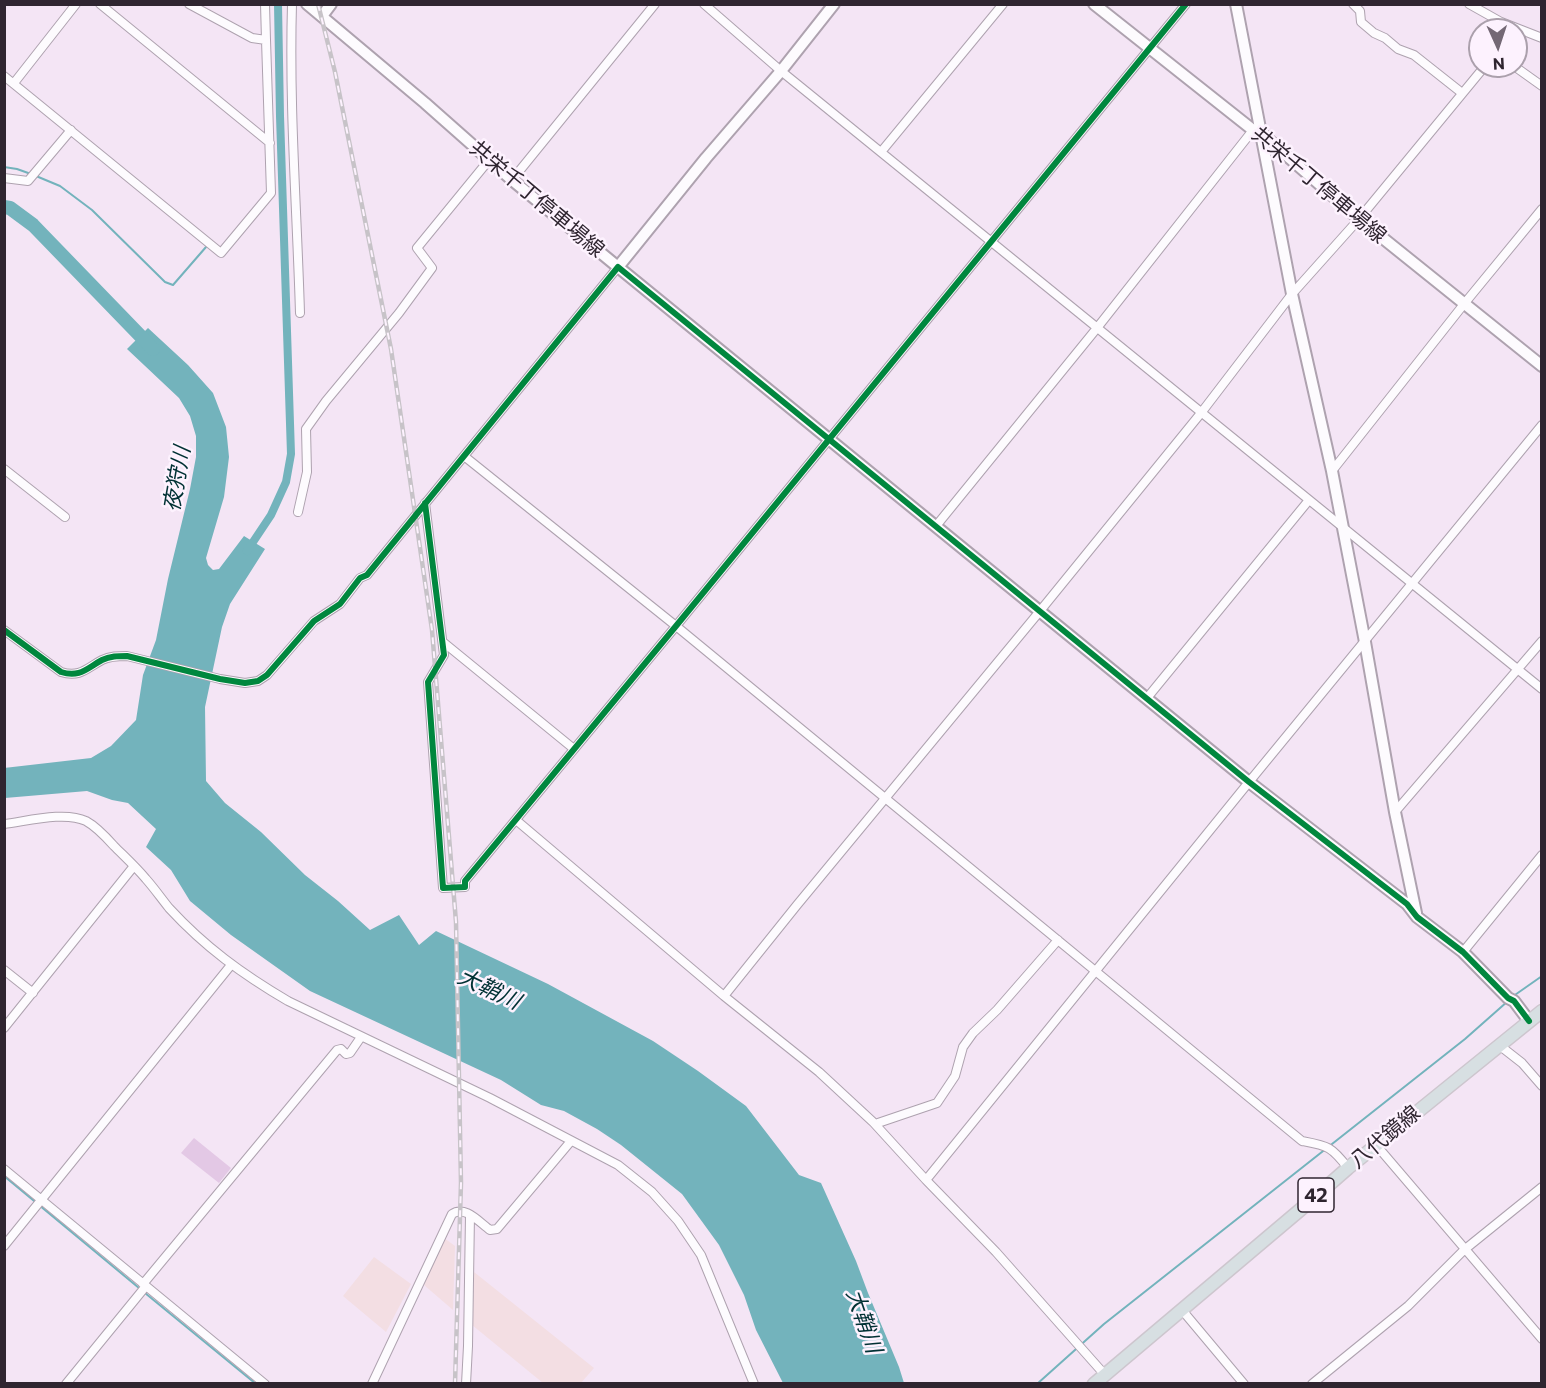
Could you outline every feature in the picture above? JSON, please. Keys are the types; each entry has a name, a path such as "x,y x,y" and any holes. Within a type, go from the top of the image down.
{"main road":[{"name":"八代鏡線","path":"1094,1383 1414,1113 1542,1011"}],"street":[{"path":"14,83 76,4"},
{"path":"100,4 270,144"},
{"path":"189,4 252,38 266,40"},
{"path":"4,76 221,253 271,193 265,4"},
{"path":"292,4 293,148 300,313"},
{"name":"共栄千丁停車場線","path":"307,4 512,180 618,267 834,4"},
{"path":"322,16 331,4"},
{"path":"512,180 655,4"},
{"path":"704,4 781,71 1542,689"},
{"path":"881,152 1003,4"},
{"name":"共栄千丁停車場線","path":"1094,4 1257,132 1359,219 1542,366"},
{"path":"425,503 444,655 428,682 443,888 465,887 465,881 1186,4"},
{"path":"1236,4 1257,132 1332,471 1395,812 1417,917"},
{"path":"1353,4 1360,11 1361,22 1374,33 1385,38 1398,49 1414,55 1462,93"},
{"path":"1469,4 1494,18"},
{"path":"1528,76 1542,86"},
{"path":"724,996 1201,413 1292,294 1359,219 1475,78"},
{"path":"4,178 28,181 71,130"},
{"path":"936,526 1257,132"},
{"path":"298,512 307,472 306,429 432,268 417,248 489,160"},
{"path":"1332,471 1542,209"},
{"path":"4,630 66,674 88,670 103,660 116,656 127,656 220,679 245,683 258,681 267,675 314,621 340,604 360,578 367,575 618,267 1249,782 1407,904 1417,917 1463,952 1511,999 1529,1021"},
{"path":"926,1180 1542,425"},
{"path":"464,456 676,626 1302,1141 1329,1147 1348,1168"},
{"path":"4,469 64,517"},
{"path":"1147,698 1309,500"},
{"path":"1395,812 1542,641"},
{"path":"443,642 574,749"},
{"path":"4,824 63,816 86,821 99,830 196,936 231,965 257,982 288,1000 490,1098 618,1165 652,1192 678,1221 701,1255 754,1383"},
{"path":"516,820 724,996 819,1072 875,1124 996,1252 1105,1375"},
{"path":"1463,952 1542,855"},
{"path":"4,1028 134,867"},
{"path":"875,1124 937,1103 955,1076 963,1047 1058,940"},
{"path":"4,1246 231,965"},
{"path":"4,969 33,993"},
{"path":"66,1383 337,1050 341,1049 346,1054 350,1053 361,1037"},
{"path":"1499,1045 1522,1063 1542,1086"},
{"path":"372,1383 452,1215 456,1211 463,1211 490,1230 497,1229 571,1141"},
{"path":"1377,1146 1542,1339"},
{"path":"4,1169 40,1203 265,1383"},
{"path":"1312,1383 1408,1306 1464,1250 1542,1188"},
{"path":"466,1383 470,1215"},
{"path":"1182,1310 1244,1383"}],"shaded area":[{"path":"194,1138 231,1168 219,1183 181,1153"},
{"path":"444,1238 455,1246 453,1310 424,1285"},
{"path":"374,1257 411,1284 386,1332 343,1296"},
{"path":"474,1272 594,1368 581,1383 543,1383 472,1325"}],"water":[{"name":"大鞘川","path":"148,328 188,365 213,393 226,427 229,457 224,497 206,558 208,565 213,570 219,569 244,536 265,549 230,604 222,627 205,707 206,781 225,803 261,832 305,875 370,930 399,915 419,945 436,931 548,984 653,1041 746,1106 799,1175 821,1183 856,1261 904,1383 783,1383 756,1330 744,1295 719,1245 682,1194 621,1145 564,1111 541,1105 501,1080 310,991 231,935 190,901 171,870 146,847 156,829 128,803 87,791 5,798 4,768 91,758 111,746 136,720 143,675 156,640 196,457 196,436 190,416 179,398 127,349"}],"waterway":[{"path":"247,551 271,515 286,482 291,454 278,4"},
{"path":"4,167 31,174"},
{"path":"36,176 60,186 92,210 165,282 173,285 206,247"},
{"name":"夜狩川","path":"4,207 10,208 33,225 153,349"},
{"path":"1512,997 1542,976"},
{"path":"1037,1384 1104,1324 1465,1039 1508,1001"},
{"path":"4,1176 256,1384"}],"railway":[{"path":"318,4 335,72 391,349 432,630 456,922 461,1183 455,1384"}],"cycle path":[{"path":"425,503 444,655 428,682 443,888 465,887 465,881 1186,4"},
{"path":"4,630 61,672 68,674 78,673 108,658 127,656 220,679 245,683 258,681 267,675 314,621 340,604 360,578 367,575 618,267 1249,782 1407,904 1417,917 1463,952 1508,998 1514,1001 1529,1021"}]}
